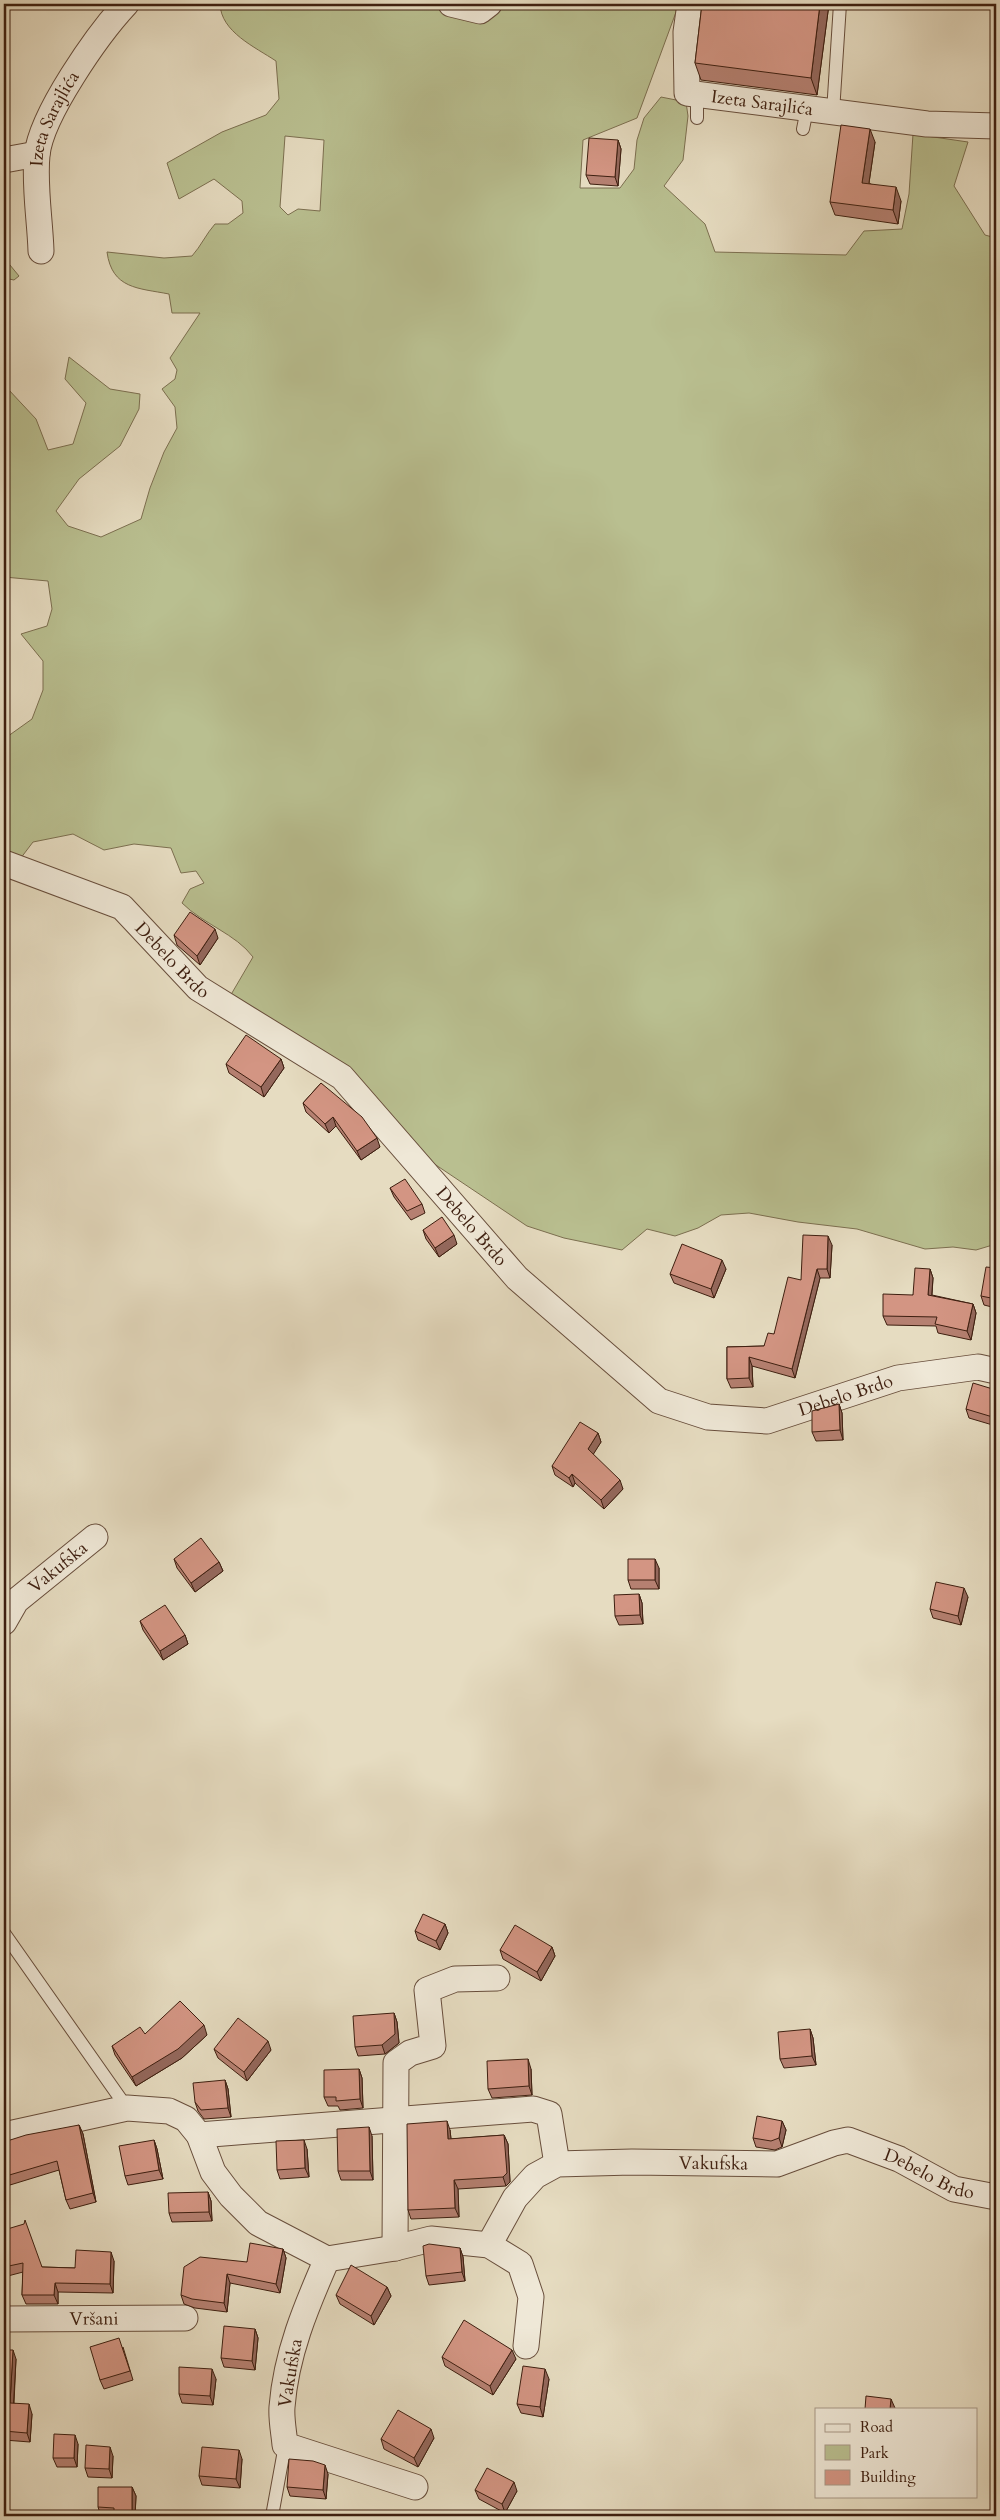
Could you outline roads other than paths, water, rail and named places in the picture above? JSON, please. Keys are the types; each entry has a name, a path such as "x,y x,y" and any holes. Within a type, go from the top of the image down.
{"street":[{"name":"Izeta Sarajlića","path":"41,251 37,154 49,116 106,25 126,4"},
{"path":"451,4 480,12 490,4"},
{"name":"Izeta Sarajlića","path":"690,4 686,32 687,93 697,106 805,119 833,112 927,124 996,126"},
{"path":"4,160 37,154"},
{"name":"Debelo Brdo","path":"4,863 122,907 198,988 342,1077 517,1278 658,1401 708,1417 767,1421 898,1378 978,1368 996,1371"},
{"name":"Vakufska","path":"4,1622 16,1601 95,1538"},
{"path":"395,2248 394,2119 396,2063 410,2053 433,2046 427,1990 455,1979 497,1978"},
{"path":"4,2135 127,2108 169,2111 186,2119 199,2135 213,2172 231,2196 258,2223 327,2259 395,2248 432,2238 489,2245 520,2264 531,2297 526,2346"},
{"path":"199,2135 533,2109 549,2114 557,2164"},
{"name":"Vakufska","path":"489,2245 514,2198 535,2176 557,2164 777,2164 834,2143 848,2140 866,2145"},
{"name":"Debelo Brdo","path":"866,2145 899,2159 954,2189 996,2197"},
{"name":"Vakufska","path":"285,2445 282,2408 289,2363 301,2318 327,2259"},
{"name":"Vršani","path":"4,2318 185,2318"},
{"path":"285,2445 415,2487"}],"lane":[{"path":"833,112 840,4"},
{"path":"4,1933 127,2108"},
{"path":"272,2516 285,2445"}]}
